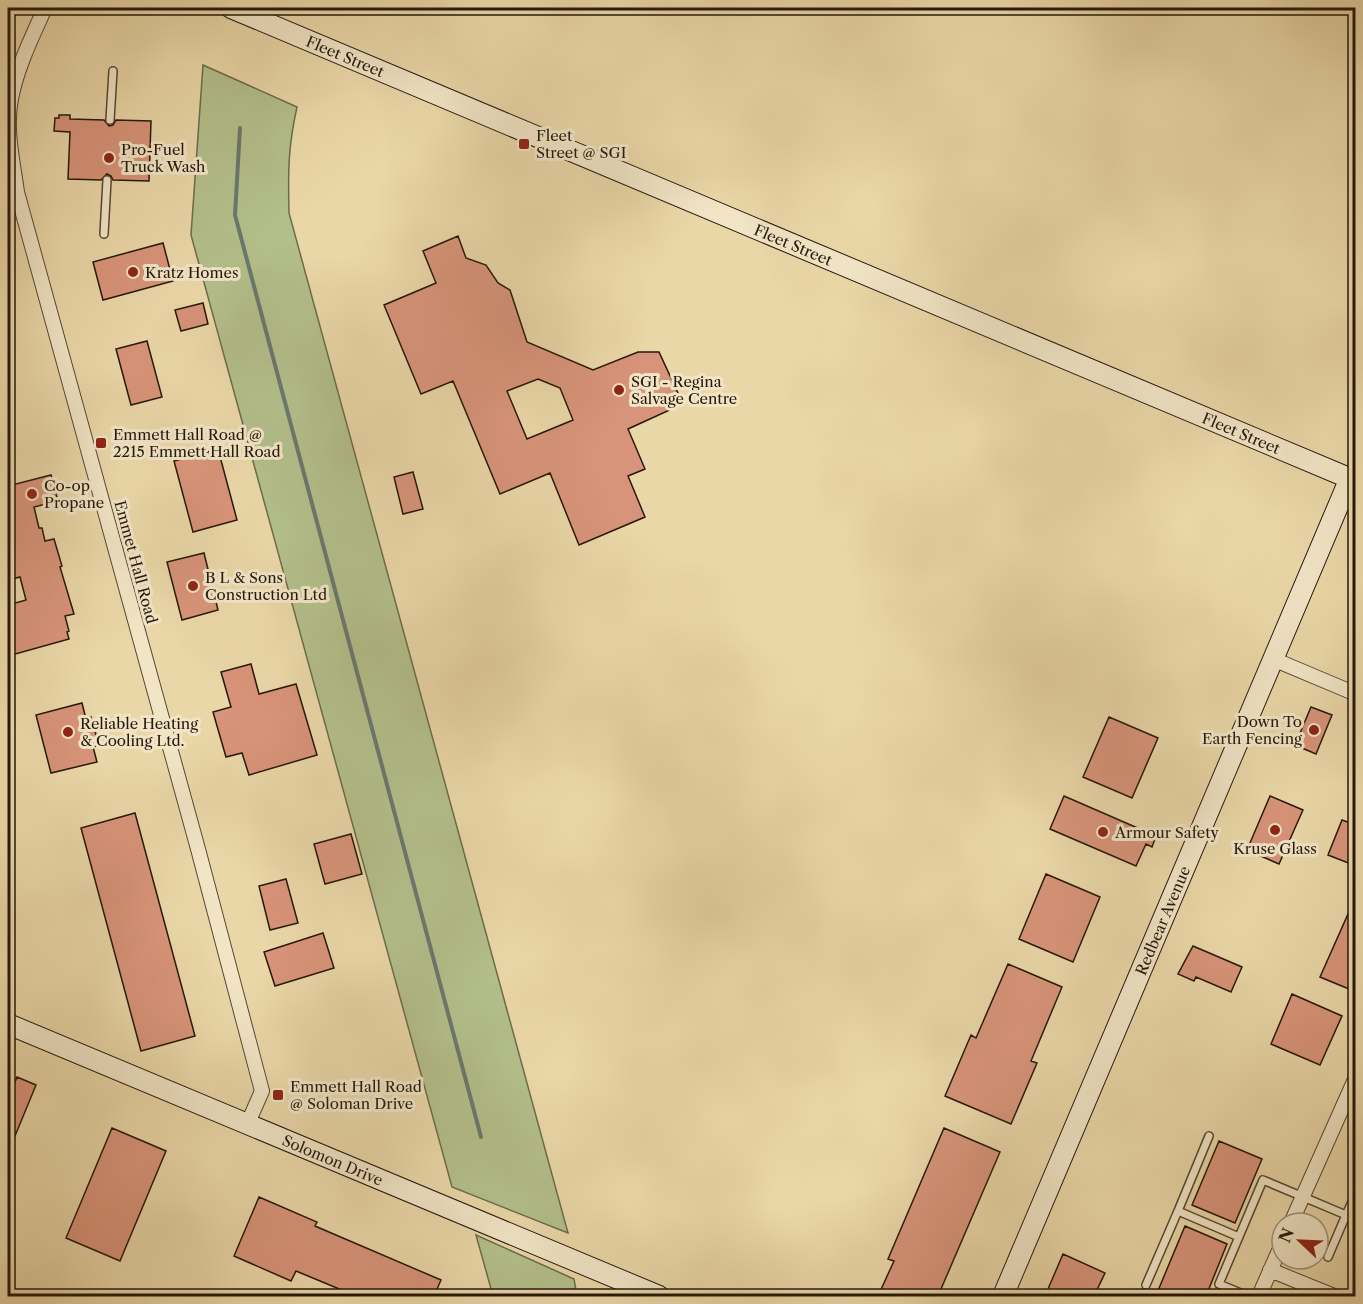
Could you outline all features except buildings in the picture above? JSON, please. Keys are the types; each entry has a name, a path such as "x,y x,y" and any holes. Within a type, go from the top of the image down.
{"street":[{"name":"Emmet Hall Road","path":"45,8 24,57 11,100 10,139 17,192 262,1091 247,1125"},
{"name":"Fleet Street","path":"231,8 1353,479"},
{"name":"Redbear Avenue","path":"1003,1296 1273,659 1353,479"},
{"path":"1273,659 1356,694"},
{"name":"Solomon Drive","path":"8,1024 659,1296"},
{"path":"1296,1211 1356,1077"},
{"path":"1259,1296 1270,1270"},
{"path":"1272,1271 1334,1296"}],"lane":[{"path":"110,120 113,71"},
{"path":"104,234 107,180"},
{"path":"1146,1285 1209,1136"},
{"path":"1248,1296 1219,1284 1263,1180 1346,1215"},
{"path":"1330,1252 1356,1193"},
{"path":"1178,1211 1239,1237"}],"green space":[{"path":"203,65 297,107 289,160 289,213 568,1233 452,1187 191,235"},
{"path":"476,1235 574,1279 577,1296 493,1296"}],"waterway":[{"path":"240,128 235,215 481,1137"},
{"path":"527,1291 528,1296"}],"place":[{"name":"Fleet Street @ SGI","path":"524,144"},
{"name":"Pro-Fuel Truck Wash","path":"109,158"},
{"name":"Kratz Homes","path":"133,272"},
{"name":"SGI - Regina Salvage Centre","path":"619,390"},
{"name":"Emmett Hall Road @ 2215 Emmett Hall Road","path":"101,443"},
{"name":"Co-op Propane","path":"32,494"},
{"name":"B L & Sons Construction Ltd","path":"193,586"},
{"name":"Down To Earth Fencing","path":"1314,730"},
{"name":"Reliable Heating & Cooling Ltd.","path":"68,732"},
{"name":"Kruse Glass","path":"1275,830"},
{"name":"Armour Safety","path":"1103,832"},
{"name":"Emmett Hall Road @ Soloman Drive","path":"278,1095"}]}
